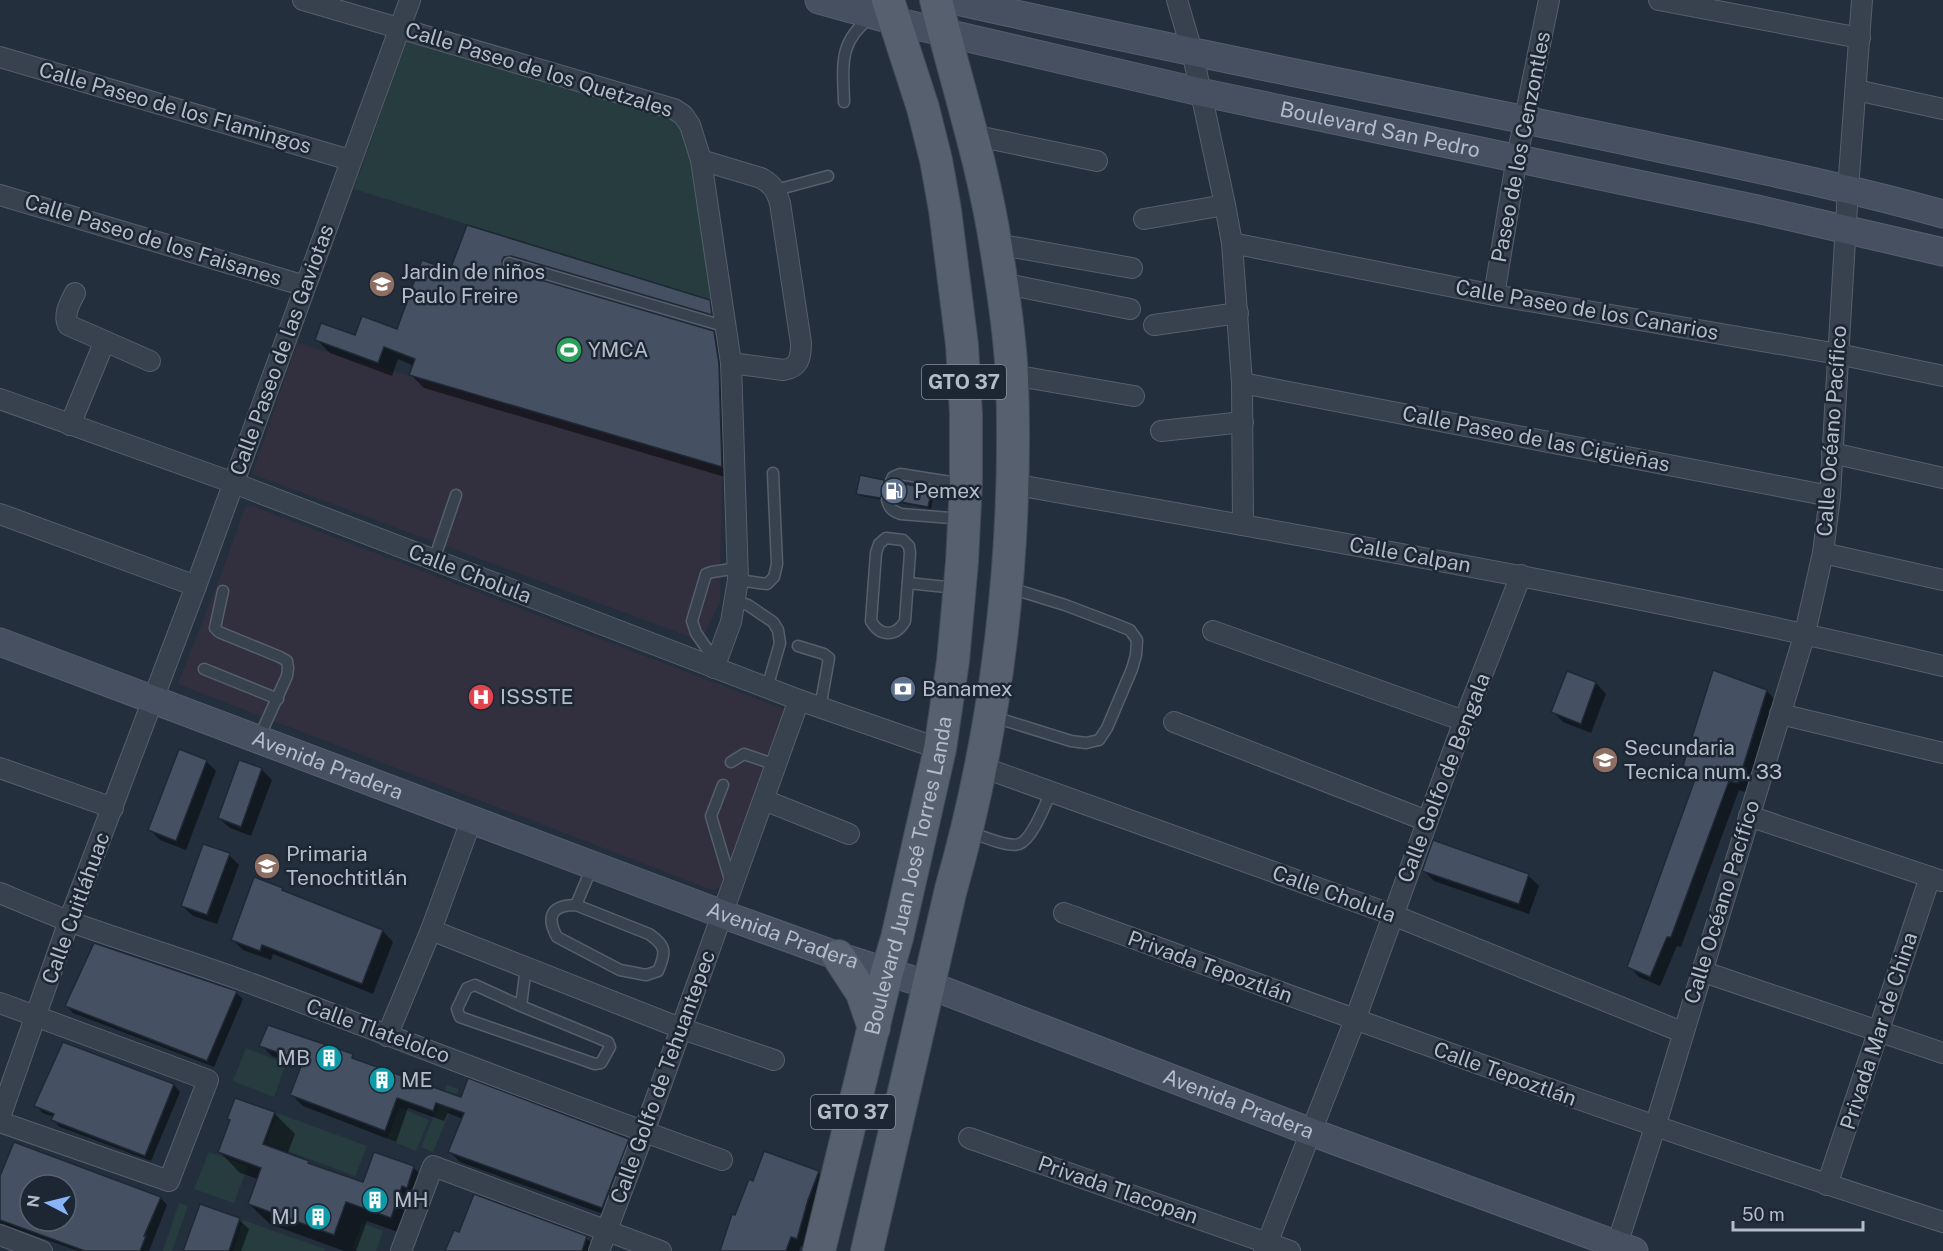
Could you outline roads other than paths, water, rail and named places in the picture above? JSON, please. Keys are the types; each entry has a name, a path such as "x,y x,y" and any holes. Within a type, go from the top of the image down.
{"main road":[{"name":"GTO 37","path":"867,1251 951,889 968,831 982,767 997,666 1012,484 1012,375 996,244 972,135 936,0"},
{"name":"Boulevard Juan José Torres Landa","path":"819,1251 897,938 940,750 953,661 965,520 966,414 962,345 945,210 923,108 886,12"},
{"path":"838,956 862,993 874,1028"}],"street":[{"name":"Calle Paseo de los Quetzales","path":"303,0 674,109 683,115 690,125 701,160 731,363 738,574 731,622 715,665"},
{"name":"Calle Paseo de las Gaviotas","path":"153,699 410,0"},
{"name":"Boulevard San Pedro","path":"819,0 886,12 944,32 1200,92 1517,157 1943,252"},
{"name":"Boulevard San Pedro","path":"953,0 1766,171 1848,189 1943,214"},
{"path":"1177,0 1192,51 1232,243 1242,383 1243,525"},
{"name":"Paseo de los Cenzontles","path":"1494,295 1524,119 1549,0"},
{"path":"1659,0 1860,38"},
{"name":"Calle Océano Pacífico","path":"1622,1249 1682,1032 1805,633 1823,553 1830,496 1845,229 1862,0"},
{"name":"Calle Paseo de los Flamingos","path":"0,57 351,160"},
{"path":"1856,90 1943,108"},
{"path":"972,135 1097,161"},
{"path":"701,160 761,178 776,190 780,203 801,343 799,362 791,369 731,363"},
{"path":"1756,209 1766,171"},
{"name":"Calle Paseo de los Faisanes","path":"0,195 305,286"},
{"path":"1144,219 1226,206"},
{"name":"Calle Paseo de los Canarios","path":"1232,243 1494,295 1838,354 1943,376"},
{"path":"996,244 1132,268"},
{"path":"1001,283 1130,309"},
{"path":"75,293 66,312 65,320 68,325 150,362"},
{"path":"1154,325 1238,313"},
{"path":"70,425 104,343"},
{"path":"1012,375 1134,396"},
{"name":"Calle Paseo de las Cigüeñas","path":"1242,383 1830,496"},
{"name":"Calle Cholula","path":"0,399 234,483 715,665 767,688 940,750"},
{"path":"1161,431 1243,422"},
{"path":"1832,453 1943,478"},
{"name":"Calle Calpan","path":"1012,484 1521,575 1805,633 1943,666"},
{"path":"0,514 196,586"},
{"path":"1823,553 1943,580"},
{"name":"Calle Golfo de Bengala","path":"1266,1247 1355,1020 1427,820 1521,575"},
{"path":"1213,631 1464,721"},
{"name":"Avenida Pradera","path":"0,642 722,914 838,956 929,985 1622,1249"},
{"name":"Calle Cuitláhuac","path":"0,1117 69,921 153,699"},
{"name":"Calle Golfo de Tehuantepec","path":"599,1251 799,700"},
{"path":"1780,714 1943,753"},
{"path":"1174,722 1427,820"},
{"name":"Calle Cholula","path":"982,767 1392,915 1682,1032"},
{"path":"0,768 113,808"},
{"path":"764,800 849,834"},
{"path":"1749,816 1936,879"},
{"path":"387,1036 431,930 471,821"},
{"name":"Privada Mar de China","path":"1827,1185 1936,879"},
{"name":"Calle Tlatelolco","path":"0,893 69,921 246,982 722,1160"},
{"name":"Privada Tepoztlán","path":"1064,913 1355,1020"},
{"path":"431,930 680,1028 774,1060"},
{"path":"1701,970 1943,1053"},
{"path":"0,1003 208,1080 170,1181 0,1122"},
{"name":"Calle Tepoztlán","path":"1355,1020 1654,1127 1943,1222"},
{"name":"Privada Tlacopan","path":"969,1138 1266,1247 1290,1251"},
{"path":"401,1251 433,1166 661,1251"},
{"path":"0,1235 42,1251"}],"lane":[{"path":"844,102 843,58 856,28 886,12"},
{"path":"776,190 828,176"},
{"path":"509,263 727,327"},
{"path":"715,665 696,633 692,621 706,574 738,574 767,584 774,578 777,564 773,473"},
{"path":"891,481 893,477 900,474 966,484"},
{"path":"434,560 456,495"},
{"path":"887,500 894,512 965,520"},
{"path":"886,538 903,540 909,546 911,562 908,583 905,621 901,629 893,634 882,633 871,621 871,607 876,553 879,544 886,538"},
{"path":"908,583 959,589"},
{"path":"990,716 1071,741 1086,743 1099,740 1107,728 1136,655 1137,640 1130,630 1065,605 1005,586"},
{"path":"223,591 215,628 219,632 287,661 287,676 258,740"},
{"path":"735,601 757,610 773,622 778,630 780,643 767,688"},
{"path":"798,646 824,654 829,658 820,708"},
{"path":"204,669 278,699"},
{"path":"731,762 744,754 777,765"},
{"path":"723,785 711,816 732,886"},
{"path":"968,831 1018,845 1028,838 1051,792"},
{"path":"576,905 593,866"},
{"path":"562,905 576,905 650,934 659,940 664,950 658,971 646,975 620,970 557,937 552,928 551,919 555,909 562,905"},
{"path":"521,1006 526,967"},
{"path":"475,985 521,1006 608,1042 610,1047 601,1063 595,1064 460,1017 457,1009 467,988 475,985"}],"place":[{"name":"Jardin de niños Paulo Freire","path":"382,284"},
{"name":"YMCA","path":"569,350"},
{"name":"Pemex","path":"894,491"},
{"name":"Banamex","path":"903,689"},
{"name":"ISSSTE","path":"481,697"},
{"name":"Secundaria Tecnica num. 33","path":"1605,760"},
{"name":"Primaria Tenochtitlán","path":"267,866"},
{"name":"MB","path":"329,1058"},
{"name":"ME","path":"382,1080"},
{"name":"MH","path":"375,1200"},
{"name":"MJ","path":"318,1217"}]}
